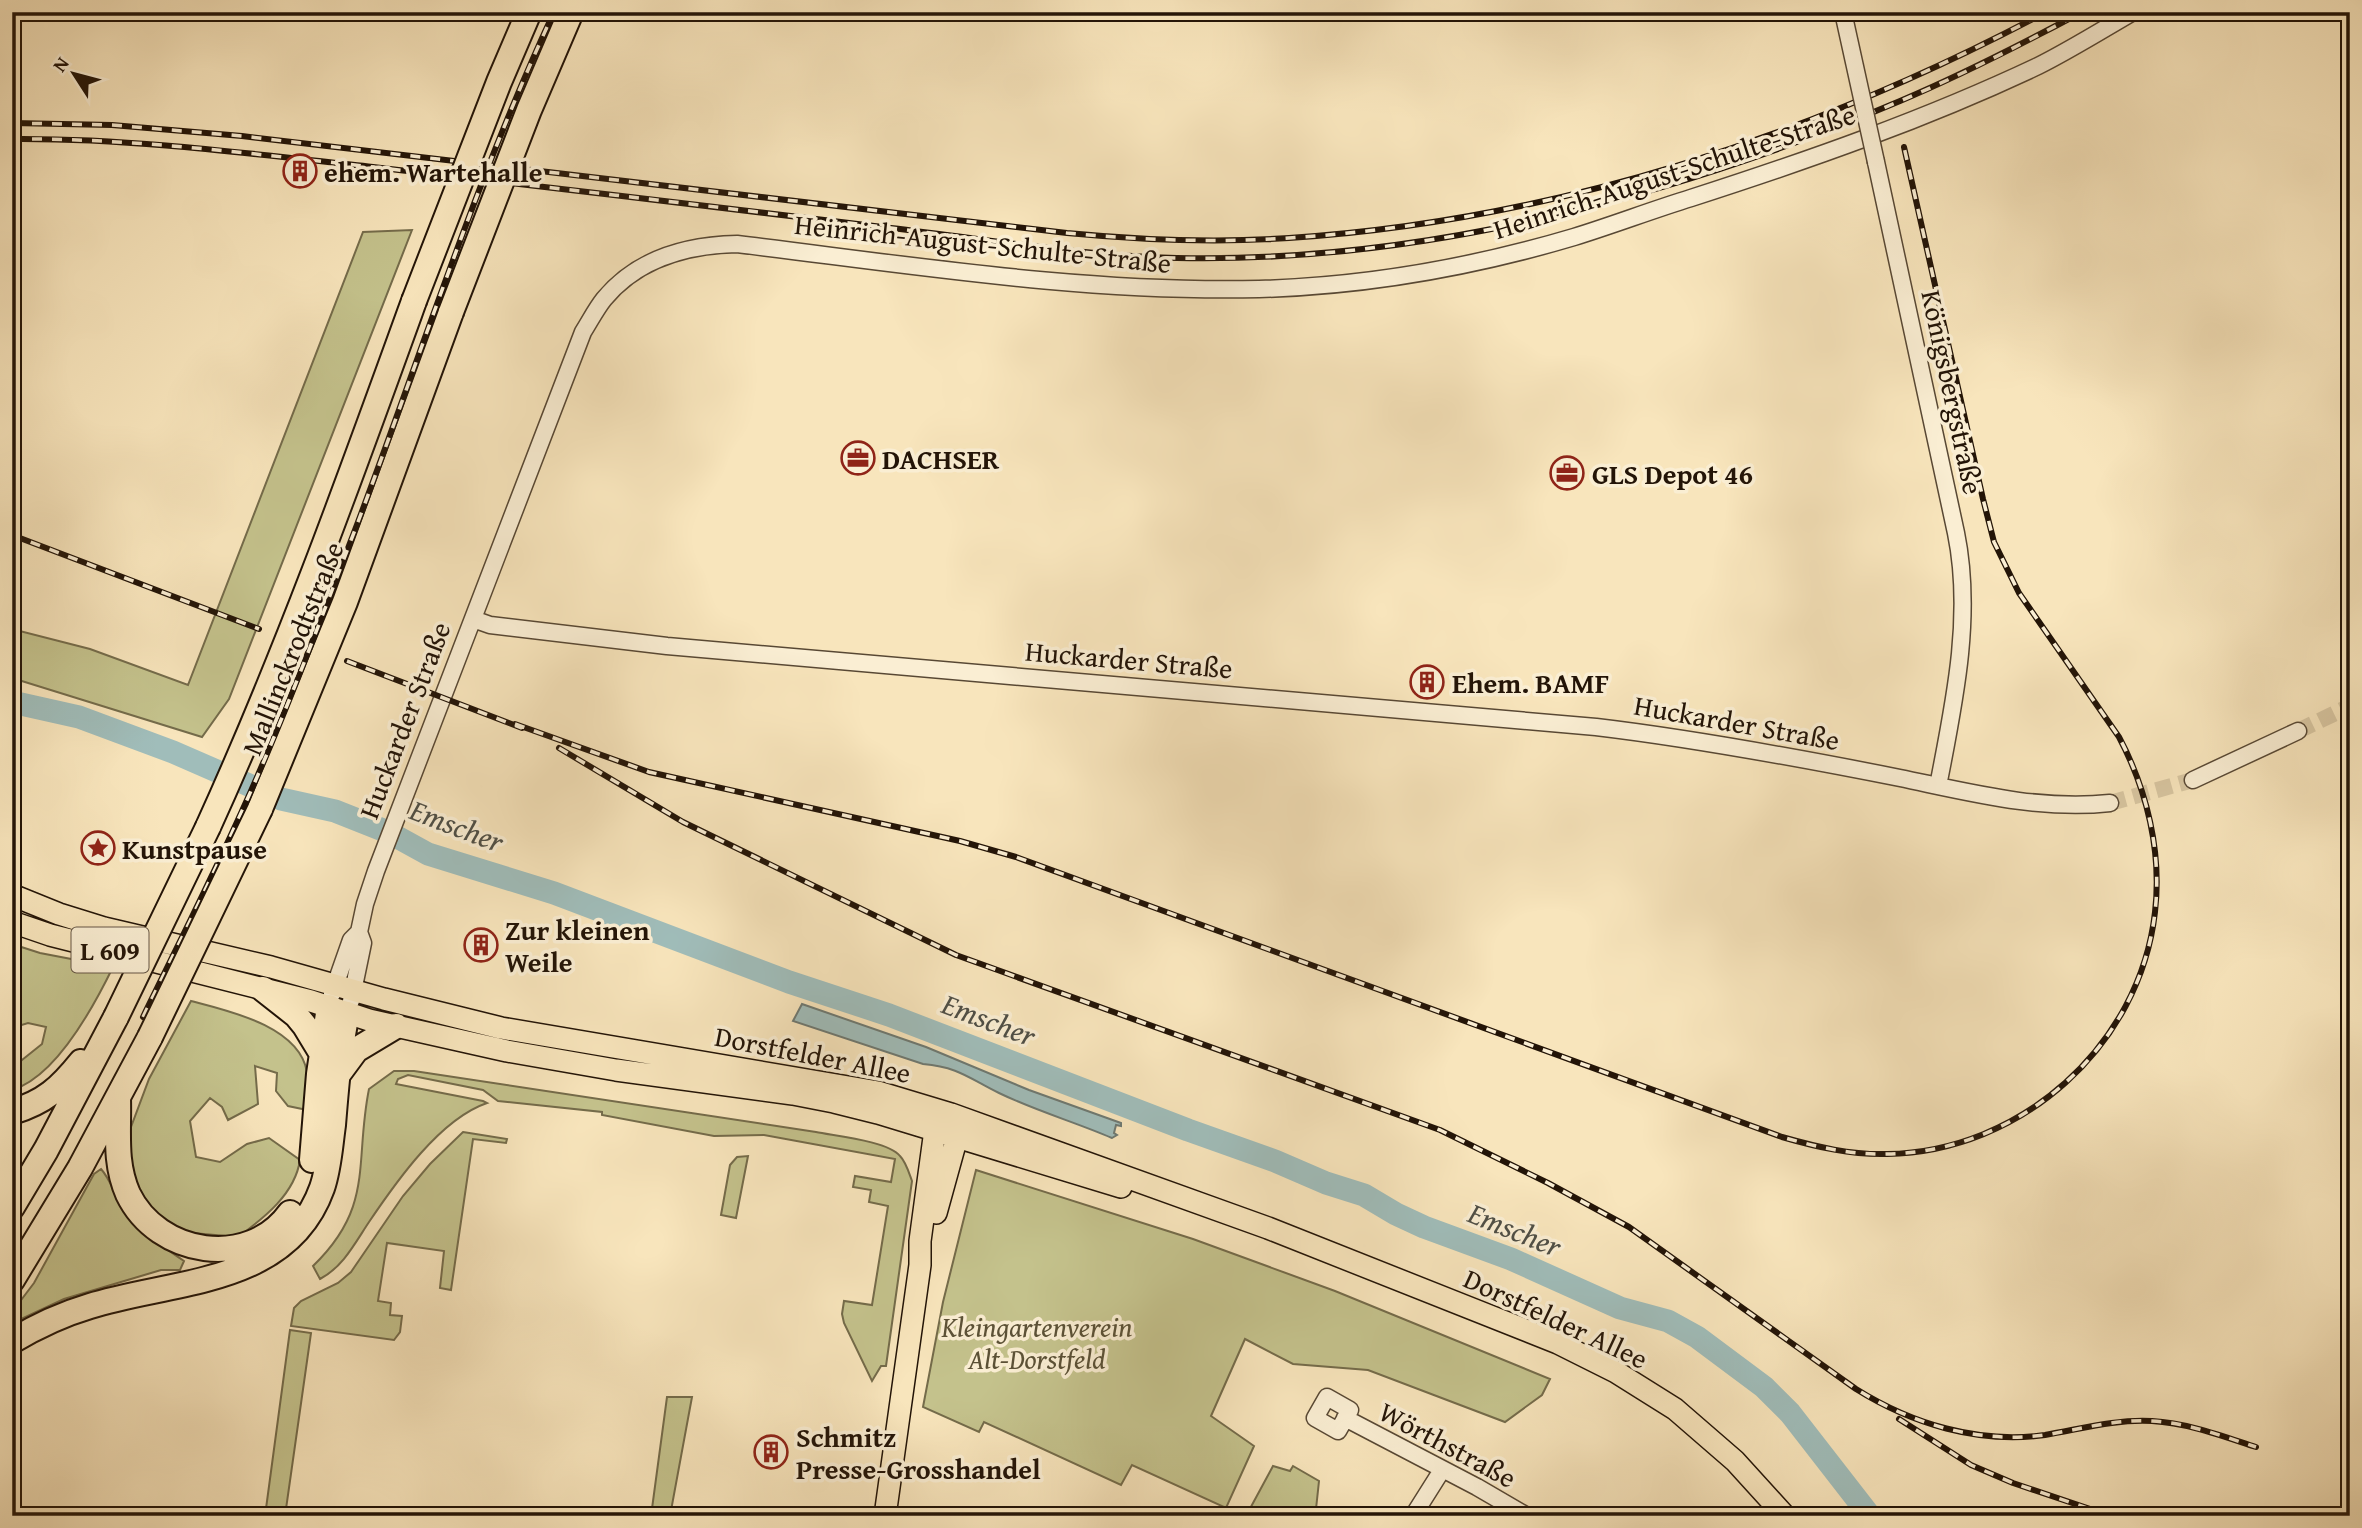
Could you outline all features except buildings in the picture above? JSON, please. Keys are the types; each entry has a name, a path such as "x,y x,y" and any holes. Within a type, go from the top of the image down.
{"highway":[{"name":"Mallinckrodtstraße","path":"12,1208 46,1150 116,1017 208,827 259,713 336,517 414,301 529,12"},
{"name":"Mallinckrodtstraße","path":"12,1280 80,1168 118,1098 260,809 345,602 451,312 529,110 571,12"},
{"path":"263,989 296,1015 322,1054"},
{"path":"118,1098 117,1156 128,1194 138,1210 154,1228 178,1243 195,1248 242,1246 272,1232 286,1219 298,1201 313,1156 322,1054 341,999"},
{"path":"12,1340 33,1328 91,1305 219,1276 249,1265 273,1252 293,1235 313,1208 329,1161 338,1073 341,999"},
{"path":"12,1112 36,1105 66,1081 116,1017"},
{"path":"338,1073 356,1050 396,1026"}],"main road":[{"name":"L 609","path":"12,895 59,914 341,999"},
{"name":"L 609","path":"12,922 50,935 263,989 341,999"},
{"name":"Dorstfelder Allee","path":"341,999 396,1026 562,1061 793,1094 878,1113 1116,1186 1268,1228"},
{"name":"Dorstfelder Allee","path":"341,999 584,1044 842,1085 878,1092 951,1114 1268,1228 1558,1343 1616,1372 1675,1409 1735,1461 1785,1516"},
{"path":"884,1516 920,1265 919,1241 935,1130 951,1114"},
{"path":"920,1265 929,1247 957,1137 951,1114"}],"street":[{"name":"Königsbergstraße","path":"1843,12 1961,564 1961,646 1938,786"},
{"name":"Heinrich-August-Schulte-Straße","path":"473,619 583,332 603,300 622,280 649,262 678,251 708,244 737,244 1043,281 1157,289 1337,284 1426,270 1573,237 1853,144 1970,97 2042,64 2133,12"},
{"name":"Huckarder Straße","path":"341,999 363,943 359,932 376,871 473,619 490,625 667,646 1616,730 2046,804 2082,806 2110,803"},
{"path":"2193,780 2298,731"},
{"name":"Wörthstraße","path":"1345,1418 1527,1516"},
{"path":"1413,1516 1442,1469"}],"green space":[{"path":"412,230 229,699 202,737 12,678 12,629 90,649 188,685 363,232"},
{"path":"12,944 40,953 113,967 84,1020 58,1056 28,1083 12,1090 12,1068 42,1044 46,1027 28,1023 12,1028"},
{"path":"191,1001 242,1016 277,1032 291,1043 301,1056 307,1072 307,1110 288,1106 276,1091 277,1073 255,1066 258,1104 228,1120 222,1107 210,1098 190,1121 196,1157 220,1162 247,1144 269,1138 300,1160 292,1184 277,1204 238,1237 181,1232 153,1216 128,1169 131,1127 149,1079"},
{"path":"394,1071 414,1071 848,1137 894,1151 904,1161 912,1181 886,1366 881,1366 872,1381 842,1314 844,1301 872,1305 888,1206 869,1202 871,1190 853,1187 855,1176 891,1182 895,1159 764,1135 714,1136 602,1115 602,1112 498,1101 483,1090 408,1075 398,1079 396,1084 487,1103 470,1111 436,1137 392,1189 348,1254 320,1279 313,1266 333,1244 354,1203 359,1183 369,1089"},
{"path":"463,1132 507,1139 506,1143 473,1139 451,1290 440,1288 444,1251 387,1243 378,1301 391,1303 390,1315 402,1316 400,1332 394,1340 291,1326 294,1308 301,1301 338,1283 351,1272 403,1196 430,1164"},
{"path":"748,1156 736,1218 721,1215 730,1165 737,1157"},
{"path":"101,1169 133,1220 157,1242 184,1261 180,1270 161,1270 64,1299 17,1321 12,1319 12,1312 34,1283 94,1174"},
{"name":"Kleingartenverein Alt-Dorstfeld","path":"976,1170 1193,1239 1335,1291 1550,1379 1542,1395 1505,1422 1368,1370 1293,1364 1245,1339 1211,1416 1254,1446 1226,1508 1132,1465 1121,1485 984,1422 979,1432 923,1407 943,1302"},
{"path":"290,1330 311,1333 285,1516 265,1516"},
{"path":"667,1397 692,1397 670,1516 651,1516"},
{"path":"1273,1466 1290,1471 1293,1466 1319,1481 1316,1509 1312,1516 1246,1516"}],"water":[{"path":"802,1004 926,1047 1029,1090 1121,1123 1121,1126 1116,1125 1114,1133 1117,1135 1112,1138 999,1093 964,1074 923,1064 793,1021"}],"waterway":[{"name":"Emscher","path":"12,702 79,717 173,752 281,799 335,811 388,832 428,854 554,893 789,982 889,1015 1275,1161 1326,1183 1364,1195 1424,1227 1511,1259 1620,1308 1668,1321 1697,1337 1764,1387 1790,1413 1870,1516"}],"tunnel":[{"path":"2298,731 2350,706"},
{"path":"2110,803 2193,780"}],"railway":[{"path":"143,1017 230,837 288,703 358,522 475,201 554,12"},
{"path":"12,123 112,125 242,136 1067,233 1178,240 1289,238 1388,228 1486,213 1583,192 1679,165 1774,134 1867,97 1957,57 2046,12"},
{"path":"12,139 103,141 238,152 1105,254 1177,258 1270,257 1362,249 1455,236 1637,194 1814,136 1900,101 1992,59 2082,12"},
{"path":"515,724 649,772 960,841 1016,857 1782,1137 1834,1150 1887,1154 1936,1149 1983,1134 2027,1112 2066,1082 2099,1047 2126,1006 2145,961 2155,912 2156,867 2145,800 2129,757 2119,737 2019,593 1994,542 1904,147"},
{"path":"12,535 259,629"},
{"path":"347,661 522,728"},
{"path":"559,748 683,822 956,955 1440,1130 1548,1183 1629,1227 1856,1389 1900,1412 1946,1428 1995,1437 2045,1435 2125,1422 2165,1422 2256,1447"},
{"path":"1899,1419 1971,1465 2013,1483 2111,1516"}],"place":[{"name":"ehem. Wartehalle","path":"300,171"},
{"name":"DACHSER","path":"858,458"},
{"name":"GLS Depot 46","path":"1567,473"},
{"name":"Ehem. BAMF","path":"1427,682"},
{"name":"Kunstpause","path":"98,848"},
{"name":"Zur kleinen Weile","path":"481,945"},
{"name":"Schmitz Presse-Grosshandel","path":"771,1452"}]}
